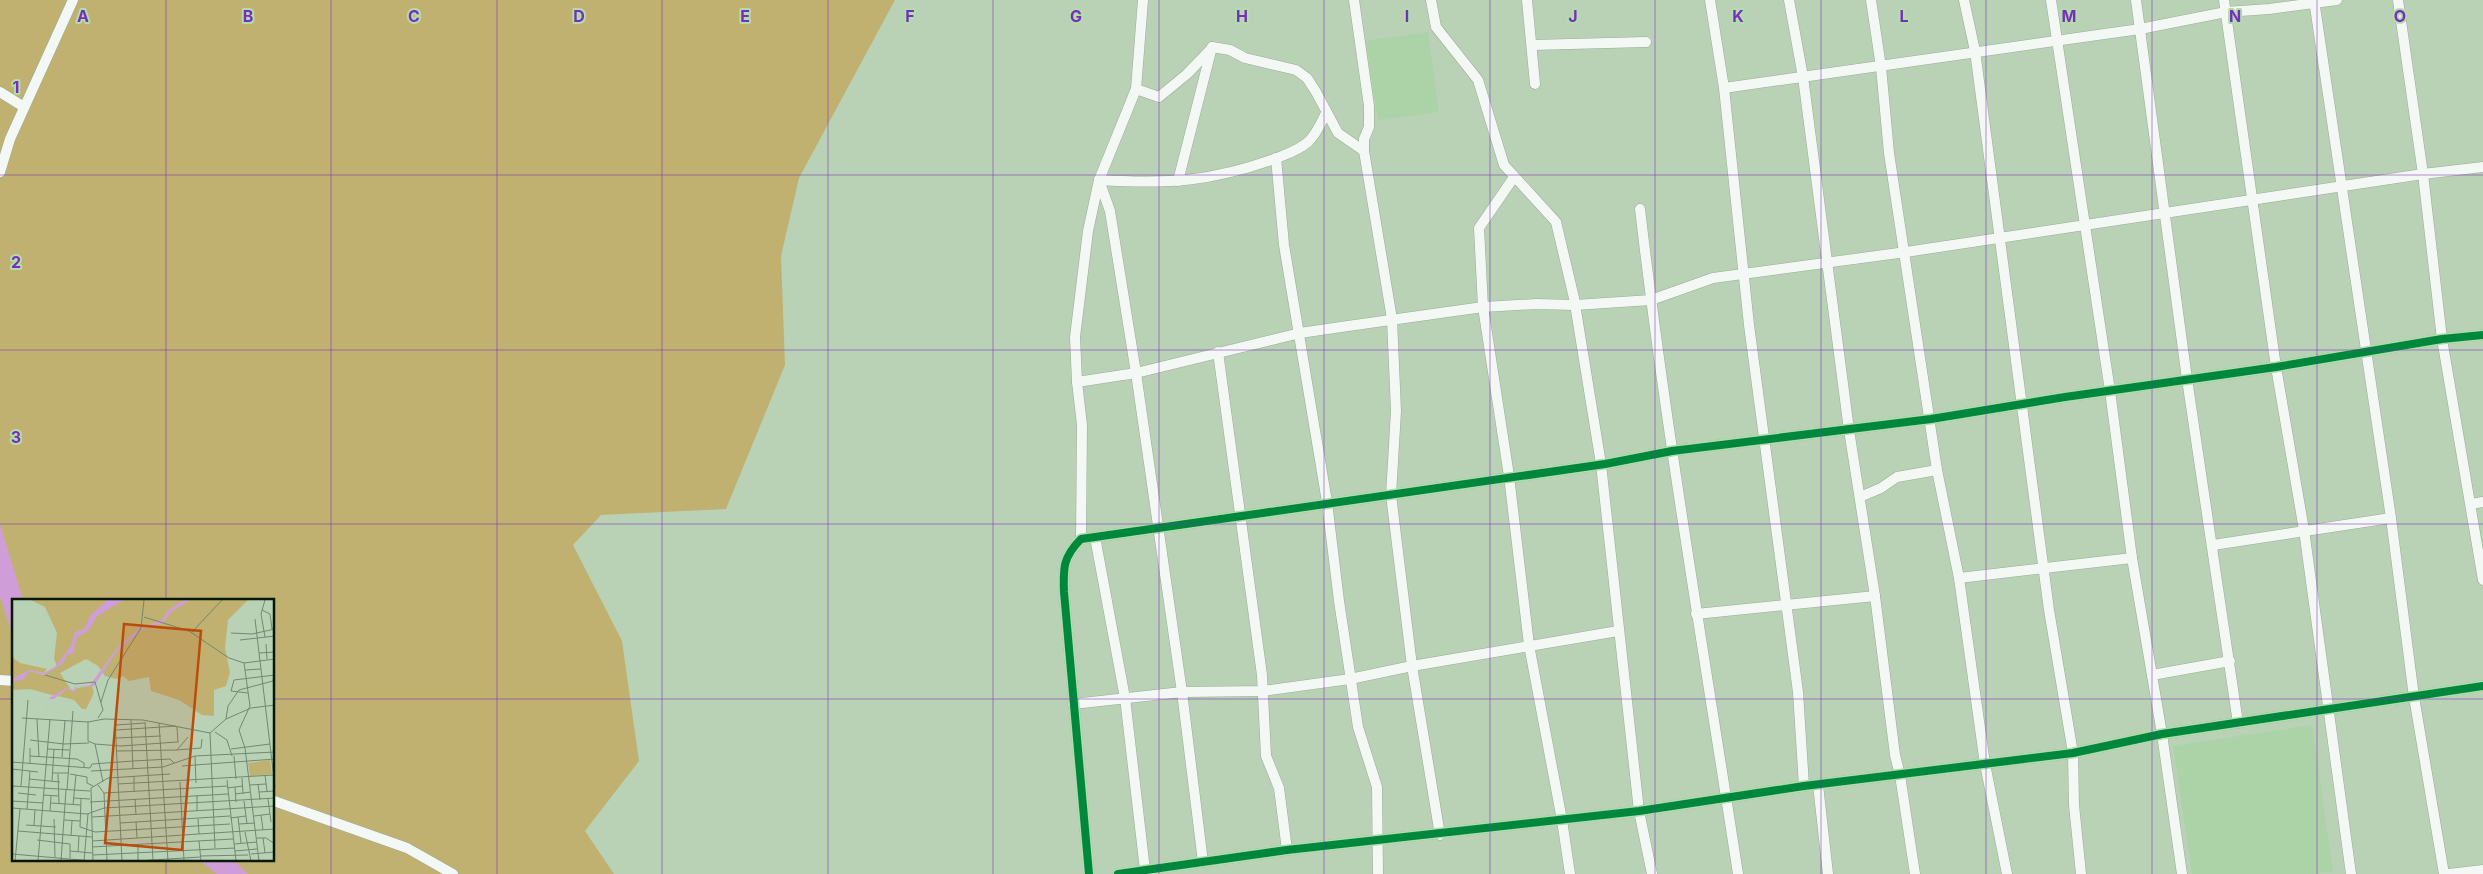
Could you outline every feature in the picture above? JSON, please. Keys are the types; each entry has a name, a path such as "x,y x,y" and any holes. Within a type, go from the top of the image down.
{"street":[{"path":"0,172 10,139 73,0"},
{"path":"1081,539 1082,424 1077,382 1075,337 1088,231 1099,180 1136,89 1143,0"},
{"path":"1354,0 1369,106 1369,127 1364,138 1364,151 1392,319 1396,412 1391,495 1412,666 1440,834"},
{"path":"1431,0 1436,27 1478,80 1504,165 1556,222 1575,305 1601,464 1639,811 1652,874"},
{"path":"1527,0 1535,84"},
{"path":"1710,0 1724,88 1743,274 1763,439 1798,692 1804,786"},
{"path":"1789,0 1803,77 1813,162 1829,261 1849,430 1875,596 1895,755 1900,775 1915,874"},
{"path":"1871,0 1881,67 1889,153 1906,252 1937,470 1959,578 1985,764 2007,874"},
{"path":"1964,0 1975,51 2043,567 2073,753 2074,805 2081,874"},
{"path":"2051,0 2086,224 2132,558 2162,734 2182,874"},
{"path":"2136,0 2187,379 2238,723"},
{"path":"2224,0 2276,367 2304,530 2351,874"},
{"path":"1724,88 1881,67 1975,51 2057,42 2140,29 2226,12 2337,0"},
{"path":"2398,0 2423,174 2442,339 2483,580"},
{"path":"2315,2 2414,697 2444,874"},
{"path":"1532,45 1646,42"},
{"path":"1136,89 1159,97 1186,74 1212,47"},
{"path":"1212,47 1230,50 1245,58 1296,70 1307,78 1338,133 1364,151"},
{"path":"1178,182 1212,47"},
{"path":"0,92 24,108"},
{"path":"1099,180 1156,184 1208,179 1260,166 1308,142 1326,113"},
{"path":"1276,158 1284,245 1327,502 1350,679 1358,727 1377,787 1378,874"},
{"path":"1077,382 1136,373 1300,334 1392,319 1483,307 1536,304 1575,305 1651,300 1712,278 1906,252 2342,185 2483,167"},
{"path":"1514,177 1479,228 1483,307 1509,476 1529,645 1562,820 1570,874"},
{"path":"1099,180 1110,211 1136,373 1182,692 1203,862"},
{"path":"1640,209 1651,300 1696,614 1738,874"},
{"path":"1089,874 1063,572 1066,556 1081,539 1327,502 1391,495 1509,476 1601,464 1672,451 1931,420 2022,404 2276,367 2442,339 2483,335"},
{"path":"1218,352 1263,691 1266,756 1279,788 1287,850"},
{"path":"1860,497 1881,488 1897,477 1937,470"},
{"path":"2471,504 2483,502"},
{"path":"2213,545 2390,518"},
{"path":"1095,537 1125,698 1146,870"},
{"path":"1959,578 2132,558"},
{"path":"1696,614 1875,596"},
{"path":"1073,704 1182,692 1263,691 1350,679 1529,645 1618,631"},
{"path":"2152,675 2230,661"},
{"path":"1118,874 1287,850 1639,811 1804,786 2073,753 2162,734 2483,686"},
{"path":"1818,785 1828,874"},
{"path":"275,801 407,848 452,874"},
{"path":"2449,874 2483,870"}],"shaded area":[{"path":"0,0 895,0 799,178 781,256 785,365 726,509 601,515 573,545 622,641 639,761 585,831 614,874 0,874"},
{"path":"1428,32 1439,112 1378,120 1366,41"},
{"path":"0,524 23,599 12,599 12,634 0,596"},
{"path":"2312,725 2333,871 2310,874 2192,874 2173,746"},
{"path":"202,862 235,862 248,874 217,874"}],"cycle path":[{"path":"1089,874 1064,592 1065,563 1067,557 1081,539 1605,464 1672,451 1931,419 2065,397 2276,367 2442,339 2483,335"},
{"path":"1118,874 1287,850 1639,811 1804,786 2073,753 2162,734 2483,686"}]}
